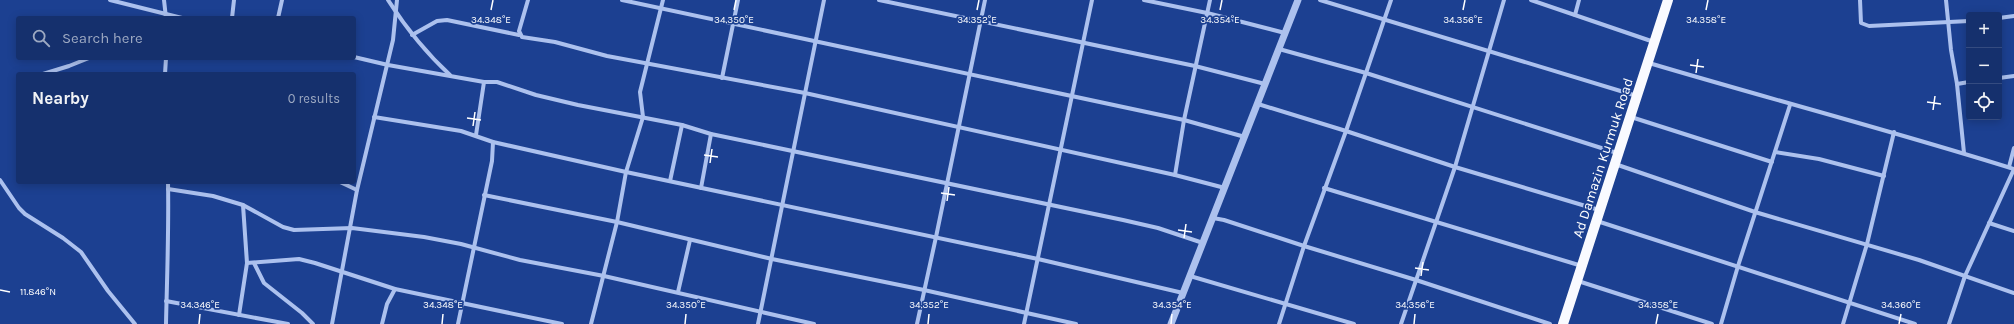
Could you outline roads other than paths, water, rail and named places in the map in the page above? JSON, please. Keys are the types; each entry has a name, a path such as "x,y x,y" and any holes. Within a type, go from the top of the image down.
{"highway":[{"name":"Ad Damazin Kurmuk Road","path":"1563,324 1668,0"}],"street":[{"path":"110,0 166,16 164,0"},
{"path":"232,16 234,0"},
{"path":"278,16 282,0"},
{"path":"388,0 412,35 431,58 450,76"},
{"path":"332,324 352,228 357,190 388,65 397,13 397,0"},
{"path":"520,35 519,31 528,0"},
{"path":"622,0 1184,120 1245,137"},
{"path":"591,324 617,222 626,172 643,117 640,92 646,62 663,0"},
{"path":"722,78 738,0"},
{"path":"758,324 795,151 824,0"},
{"path":"879,0 1083,44 1195,66 1266,84"},
{"path":"917,324 985,0"},
{"path":"1024,324 1092,0"},
{"path":"1144,0 1207,13 1286,33"},
{"path":"1175,174 1184,120 1210,0"},
{"path":"1172,324 1298,0"},
{"path":"1320,0 1384,18 1638,96"},
{"path":"1279,324 1324,188 1346,131 1391,0"},
{"path":"1401,324 1455,167 1504,0"},
{"path":"1531,0 1655,42"},
{"path":"1575,15 1579,0"},
{"path":"1860,0 1861,23 1869,26 1948,24 1966,21"},
{"path":"1946,0 1964,153"},
{"path":"2002,18 2014,16"},
{"path":"412,35 437,21 447,20 520,35 522,37 555,42 607,56 646,62 806,94 1060,151 1175,174 1225,188"},
{"path":"1279,49 1366,73 1619,154"},
{"path":"356,57 388,65 484,82 497,82 536,95 571,104 682,125 711,134 1158,228 1203,243"},
{"path":"50,72 84,60"},
{"path":"166,60 166,72"},
{"path":"1648,63 1790,105 1894,132 2012,168"},
{"path":"2002,78 2014,76"},
{"path":"476,135 484,82"},
{"path":"1957,84 1966,82"},
{"path":"1258,104 1455,167 1600,210"},
{"path":"1722,324 1738,266 1790,105"},
{"path":"374,117 476,135 493,142 626,172 1038,259 1183,293"},
{"path":"1631,117 1772,162"},
{"path":"670,181 682,125"},
{"path":"1842,324 1867,244 1894,132"},
{"path":"701,188 711,134"},
{"path":"458,324 492,161 493,142"},
{"path":"1949,324 1965,276 2012,168 2014,148"},
{"path":"1775,152 1819,159 1884,176"},
{"path":"1615,164 1755,212 1867,244 2014,293"},
{"path":"0,180 19,208 25,214 64,238 82,252 108,291 135,324"},
{"path":"166,324 169,235 168,184"},
{"path":"344,184 357,190"},
{"path":"1324,188 1582,266"},
{"path":"168,189 213,196 243,205 283,228 294,230 352,228 424,237 520,260 678,292 814,324"},
{"path":"484,195 617,222 772,259 1027,312 1076,324"},
{"path":"239,315 247,263 243,205"},
{"path":"1213,218 1224,220 1416,280 1550,324"},
{"path":"1597,221 1914,324"},
{"path":"1989,223 2014,231"},
{"path":"678,292 690,240"},
{"path":"247,263 299,259 395,289 430,298 463,302 562,324"},
{"path":"254,263 264,283 302,313 313,324"},
{"path":"1190,276 1354,324"},
{"path":"1578,281 1712,324"},
{"path":"382,324 387,304 395,289"},
{"path":"166,301 288,324"}]}
